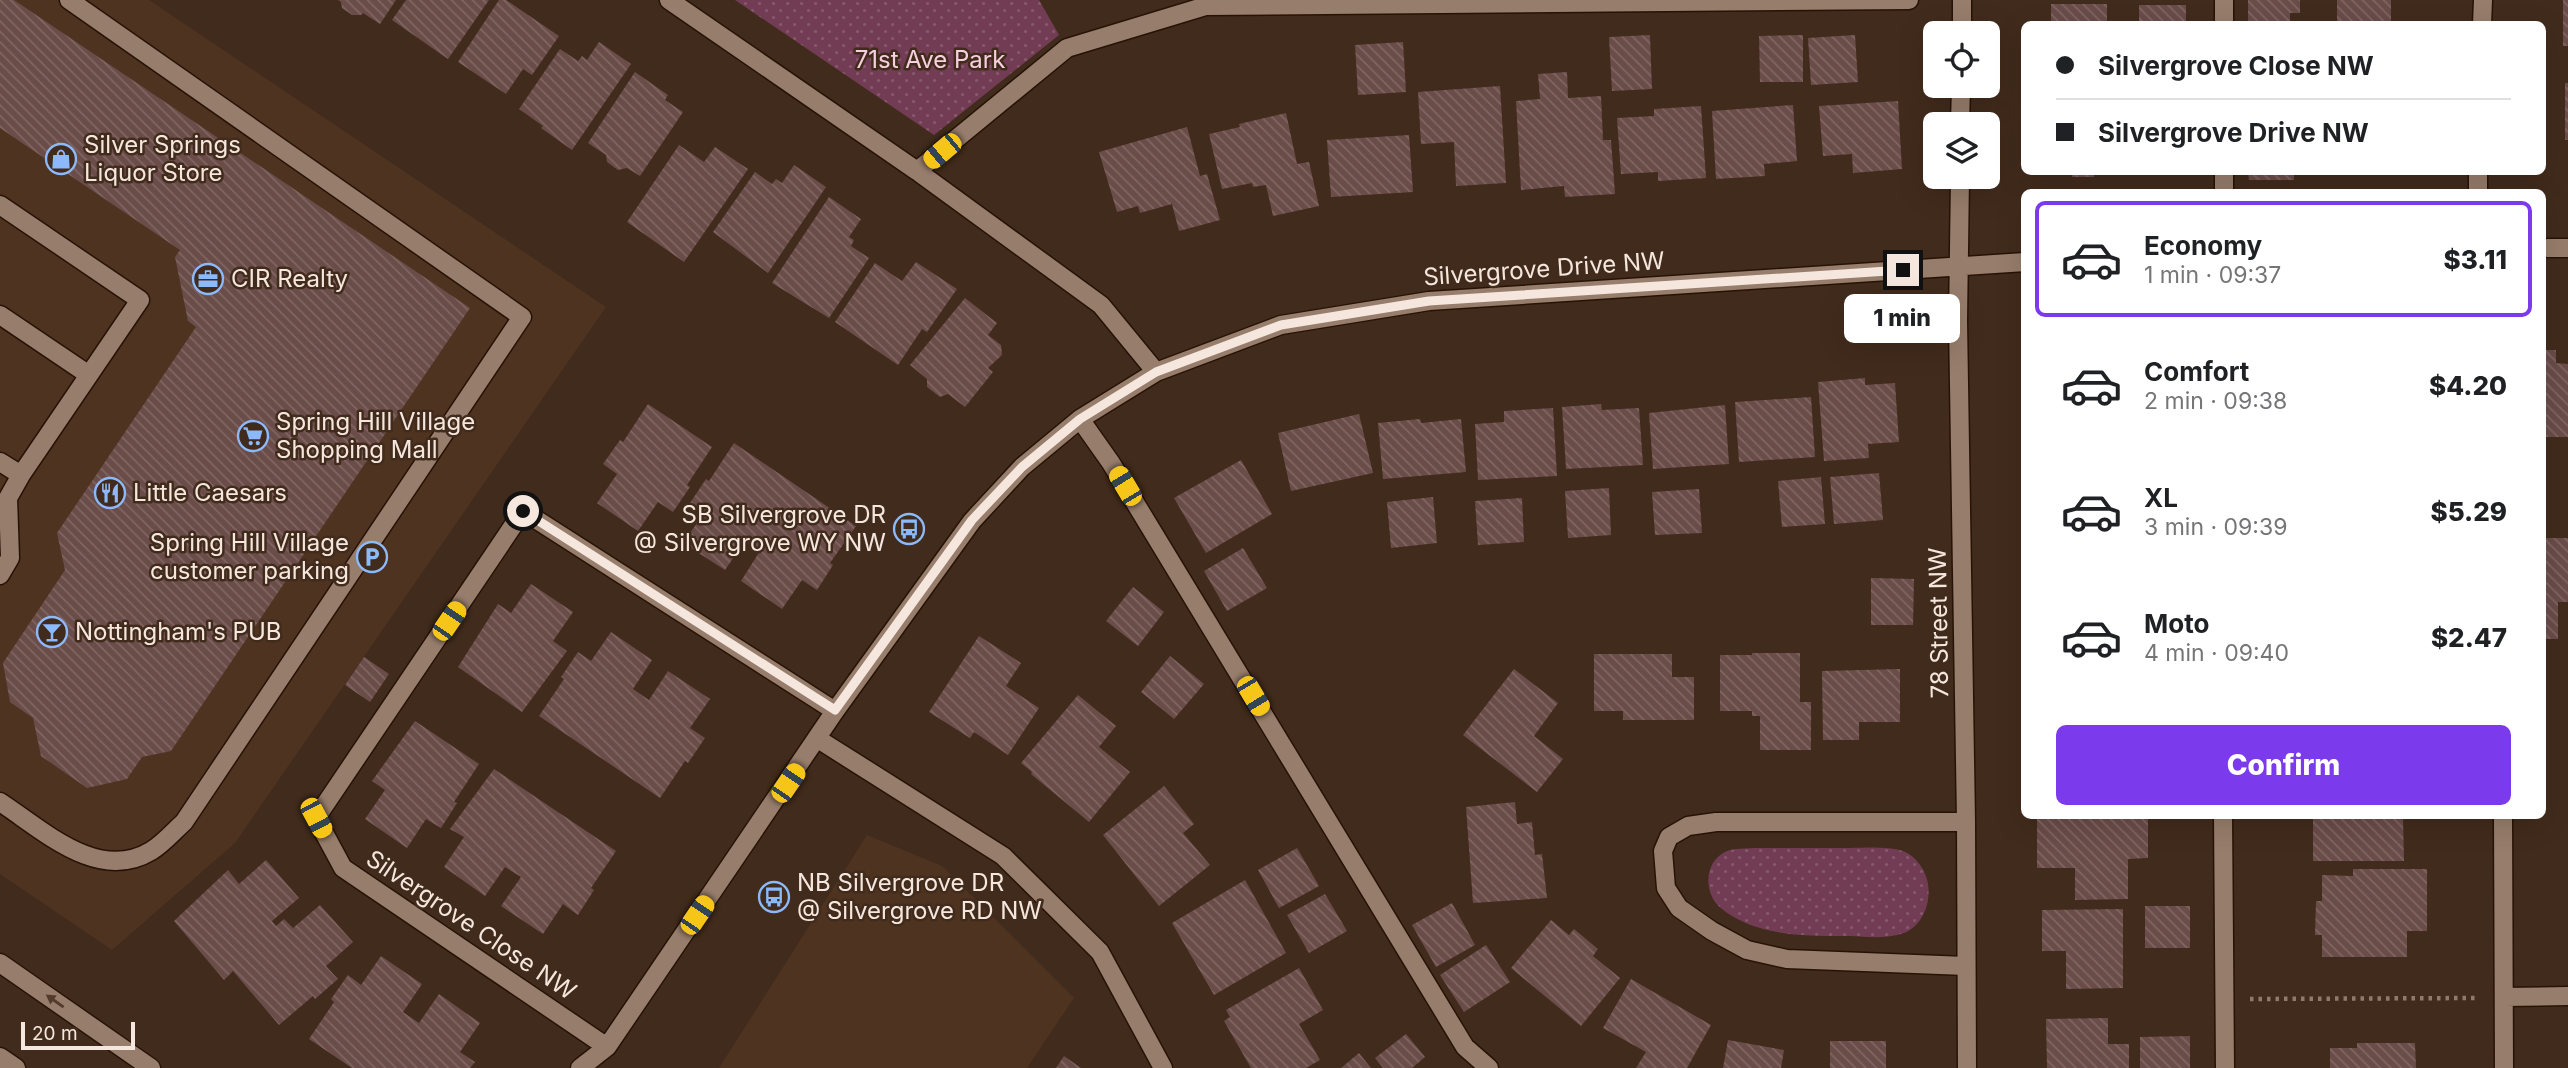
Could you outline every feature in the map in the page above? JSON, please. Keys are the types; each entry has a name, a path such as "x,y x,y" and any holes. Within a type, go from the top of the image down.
{"street":[{"path":"0,802 85,857 120,863 152,851 184,822 522,317 69,0"},
{"path":"669,0 918,171 1101,304 1156,372"},
{"path":"918,171 1067,48 1206,6 1909,0"},
{"path":"1962,0 1962,21"},
{"path":"2224,0 2224,21"},
{"path":"2482,21 2483,0"},
{"name":"78 Street NW","path":"1960,189 1967,1068"},
{"path":"0,205 140,300 8,498 10,558 0,575"},
{"path":"2546,248 2568,248"},
{"name":"Silvergrove Drive NW","path":"580,1068 607,1046 818,739 835,710 972,520 1022,467 1080,419 1156,372 1281,325 1429,301 2021,262"},
{"path":"0,315 89,375"},
{"path":"1080,419 1111,463 1465,1046 1489,1068"},
{"path":"0,462 21,475"},
{"name":"Silvergrove Close NW","path":"607,1046 343,869 316,818 523,511 835,710"},
{"path":"818,739 1003,856 1100,952 1163,1068"},
{"path":"2223,819 2225,1068"},
{"path":"2503,819 2504,1068"},
{"path":"1966,822 1716,822 1688,825 1669,837 1664,851 1666,888 1679,908 1712,931 1747,950 1787,959 1966,966"},
{"path":"0,963 151,1068"},
{"path":"2504,997 2568,996"},
{"name":"Silvergrove Drive NW","path":"603,1068 607,1046"},
{"path":"0,1057 16,1068"}],"path":[{"path":"2224,999 2504,997"}],"shaded area":[{"path":"0,0 149,0 606,307 235,843 112,950 0,874"},
{"path":"867,835 942,866 1074,998 1027,1068 719,1068"}],"green space":[{"name":"71st Ave Park","path":"735,0 1039,0 1059,35 934,135"},
{"path":"1890,848 1903,851 1920,864 1925,874 1929,891 1927,906 1916,925 1904,933 1891,936 1801,935 1751,925 1716,903 1711,895 1708,878 1713,862 1719,856 1730,850"}],"building":[{"name":"Spring Hill Village Shopping Mall","path":"0,0 14,0 470,308 171,751 142,757 127,779 87,788 41,756 33,718 10,702 3,663 65,570 57,533 196,327 188,321 175,257 180,250 0,128"},
{"path":"338,0 396,0 380,24 363,13 352,15 342,8"},
{"path":"406,0 489,0 448,59 392,20"},
{"path":"499,0 506,0 559,36 532,75 523,69 506,94 458,62"},
{"path":"2248,0 2300,0 2300,13 2290,13 2290,21 2248,21"},
{"path":"2337,0 2391,0 2391,21 2337,21"},
{"path":"2563,0 2568,0 2568,46 2563,46"},
{"path":"2051,4 2107,4 2107,21 2051,21"},
{"path":"2139,5 2186,5 2186,21 2139,21"},
{"path":"1650,35 1652,89 1612,91 1609,37"},
{"path":"1803,35 1803,82 1760,82 1759,36"},
{"path":"1855,35 1858,82 1811,85 1808,38"},
{"path":"599,42 631,64 572,150 519,109 560,49 578,61 582,56 587,60"},
{"path":"1403,42 1406,92 1358,95 1355,45"},
{"path":"635,72 668,95 665,100 683,112 640,176 627,168 618,170 607,162 606,155 588,143"},
{"path":"1567,72 1568,98 1601,96 1603,140 1611,140 1615,194 1565,197 1564,186 1521,190 1516,101 1540,99 1538,74"},
{"path":"2565,83 2568,83 2568,140 2565,140"},
{"path":"1500,86 1506,183 1456,186 1454,142 1421,144 1418,92"},
{"path":"1898,101 1902,169 1853,173 1852,154 1823,156 1819,106"},
{"path":"1793,105 1797,161 1764,164 1765,176 1716,179 1712,111"},
{"path":"1701,106 1706,178 1658,181 1658,172 1621,174 1617,118 1654,116 1654,109"},
{"path":"1286,113 1297,164 1309,162 1319,206 1273,216 1266,185 1253,187 1252,183 1222,189 1209,134"},
{"path":"1187,127 1200,176 1207,174 1220,220 1179,231 1172,204 1140,213 1138,206 1117,212 1099,152"},
{"path":"1409,135 1413,192 1331,197 1327,140"},
{"path":"679,145 704,162 715,147 748,169 684,262 627,222"},
{"path":"794,165 826,187 768,273 713,232 755,172 772,184 776,179 782,183"},
{"path":"2072,175 2094,175 2094,177"},
{"path":"2248,175 2294,175 2294,180 2249,180"},
{"path":"829,197 861,219 849,237 854,240 851,246 869,258 829,318 772,283"},
{"path":"916,262 957,289 927,332 922,329 898,365 835,322 875,263 902,281"},
{"path":"965,298 997,323 988,335 1001,345 1002,355 988,368 993,372 965,407 948,394 940,397 927,387 927,379 910,365"},
{"path":"2546,350 2556,350 2556,363 2568,364 2568,437 2546,437"},
{"path":"1865,378 1865,385 1895,383 1899,442 1868,444 1869,458 1824,461 1818,382"},
{"path":"1811,397 1815,457 1739,462 1735,402"},
{"path":"648,404 712,447 673,512 658,502 638,531 597,503 617,474 603,464 620,440 623,442"},
{"path":"1601,404 1602,410 1639,408 1643,465 1566,469 1562,407"},
{"path":"1725,405 1729,464 1653,469 1649,413"},
{"path":"1553,408 1557,476 1478,480 1475,424 1504,422 1504,411"},
{"path":"1359,414 1373,473 1291,491 1278,433"},
{"path":"1420,419 1421,423 1461,419 1466,472 1383,479 1378,423"},
{"path":"734,443 856,526 830,563 833,565 817,590 802,580 782,609 741,581 760,551 745,541 725,570 683,543 704,513 690,503 706,479 709,481"},
{"path":"1241,460 1272,514 1206,553 1174,498"},
{"path":"1879,473 1883,520 1834,524 1830,477"},
{"path":"1821,477 1825,524 1782,527 1778,481"},
{"path":"1609,488 1611,535 1568,538 1565,491"},
{"path":"1699,489 1702,533 1655,535 1652,492"},
{"path":"1433,497 1437,543 1391,548 1387,502"},
{"path":"1522,498 1524,542 1478,545 1475,501"},
{"path":"2546,538 2568,538 2568,602 2558,602 2558,639 2546,639"},
{"path":"1243,548 1267,588 1227,611 1204,571"},
{"path":"1871,578 1914,579 1913,625 1871,625"},
{"path":"531,584 573,612 553,641 567,651 522,712 458,667 498,604 511,613"},
{"path":"1133,587 1164,612 1138,646 1106,621"},
{"path":"611,632 652,660 633,689 649,700 668,671 710,699 690,728 705,738 688,763 685,761 660,798 539,716 578,652 591,661"},
{"path":"979,636 1021,663 1006,686 1039,708 1008,755 974,732 970,738 929,712"},
{"path":"1800,653 1800,702 1811,702 1811,750 1760,750 1760,716 1752,716 1752,711 1720,711 1720,655"},
{"path":"1594,654 1672,654 1672,677 1694,677 1694,720 1623,720 1623,711 1594,711"},
{"path":"1170,656 1204,684 1174,719 1141,692"},
{"path":"364,657 389,674 370,702 345,685"},
{"path":"1514,669 1558,703 1534,736 1563,759 1537,792 1463,735"},
{"path":"1900,669 1900,722 1859,722 1859,740 1823,740 1822,671"},
{"path":"1078,695 1116,726 1099,747 1130,772 1089,822 1021,763"},
{"path":"415,721 479,764 441,828 426,819 407,848 365,819 385,790 372,781"},
{"path":"494,769 616,851 591,888 594,890 578,915 563,904 543,934 501,906 521,877 505,867 485,896 444,867 464,837 450,829"},
{"path":"1164,786 1194,824 1183,833 1210,865 1159,906 1103,835"},
{"path":"1515,802 1517,824 1532,822 1535,855 1542,854 1547,898 1473,903 1466,807"},
{"path":"2037,819 2148,819 2148,858 2128,859 2128,899 2075,900 2075,868 2037,868"},
{"path":"2313,819 2403,819 2404,861 2313,861"},
{"path":"1297,848 1319,886 1279,908 1258,870"},
{"path":"266,860 299,898 272,921 276,926 284,919 293,928 320,905 353,942 326,966 338,979 279,1025 233,971 224,980 174,921 228,870 239,884"},
{"path":"2353,869 2427,869 2427,931 2407,931 2407,957 2322,957 2322,935 2315,935 2316,901 2322,901 2322,875 2353,876"},
{"path":"1245,880 1286,953 1214,995 1172,923"},
{"path":"1325,894 1347,931 1309,953 1287,915"},
{"path":"1452,903 1475,945 1436,967 1412,925"},
{"path":"2145,906 2190,906 2190,948 2145,948"},
{"path":"2123,909 2123,988 2066,989 2066,951 2042,951 2042,910"},
{"path":"1551,920 1569,935 1574,929 1598,949 1593,956 1620,978 1581,1026 1511,968"},
{"path":"1486,945 1510,982 1464,1012 1440,975"},
{"path":"381,956 422,984 403,1012 419,1023 439,994 480,1023 460,1052 475,1062 470,1068 352,1068 309,1039 348,975 361,985"},
{"path":"1299,968 1323,1010 1299,1024 1320,1060 1306,1068 1251,1068 1224,1021 1230,1017 1226,1010"},
{"path":"1631,979 1711,1025 1687,1068 1636,1068 1646,1052 1603,1028"},
{"path":"2108,1018 2108,1044 2129,1044 2129,1068 2047,1068 2046,1019"},
{"path":"1406,1034 1425,1057 1412,1068 1383,1068 1375,1058"},
{"path":"2190,1036 2190,1068 2140,1068 2140,1037"},
{"path":"1728,1040 1784,1050 1781,1068 1723,1068"},
{"path":"1830,1041 1886,1041 1886,1068 1830,1068"},
{"path":"2357,1043 2415,1043 2416,1068 2330,1068 2330,1048 2357,1048"},
{"path":"1359,1053 1371,1068 1341,1068"},
{"path":"1064,1056 1081,1068 1056,1068"}],"place":[{"name":"Silver Springs Liquor Store","path":"61,159"},
{"name":"CIR Realty","path":"208,279"},
{"name":"Spring Hill Village Shopping Mall","path":"253,436"},
{"name":"Little Caesars","path":"110,493"},
{"name":"SB Silvergrove DR @ Silvergrove WY NW","path":"909,529"},
{"name":"Spring Hill Village customer parking","path":"372,557"},
{"name":"Nottingham's PUB","path":"52,632"},
{"name":"NB Silvergrove DR @ Silvergrove RD NW","path":"774,897"}],"route":[{"path":"523,511 835,710 972,520 1022,467 1080,419 1156,372 1281,325 1429,301 1903,270"}]}
